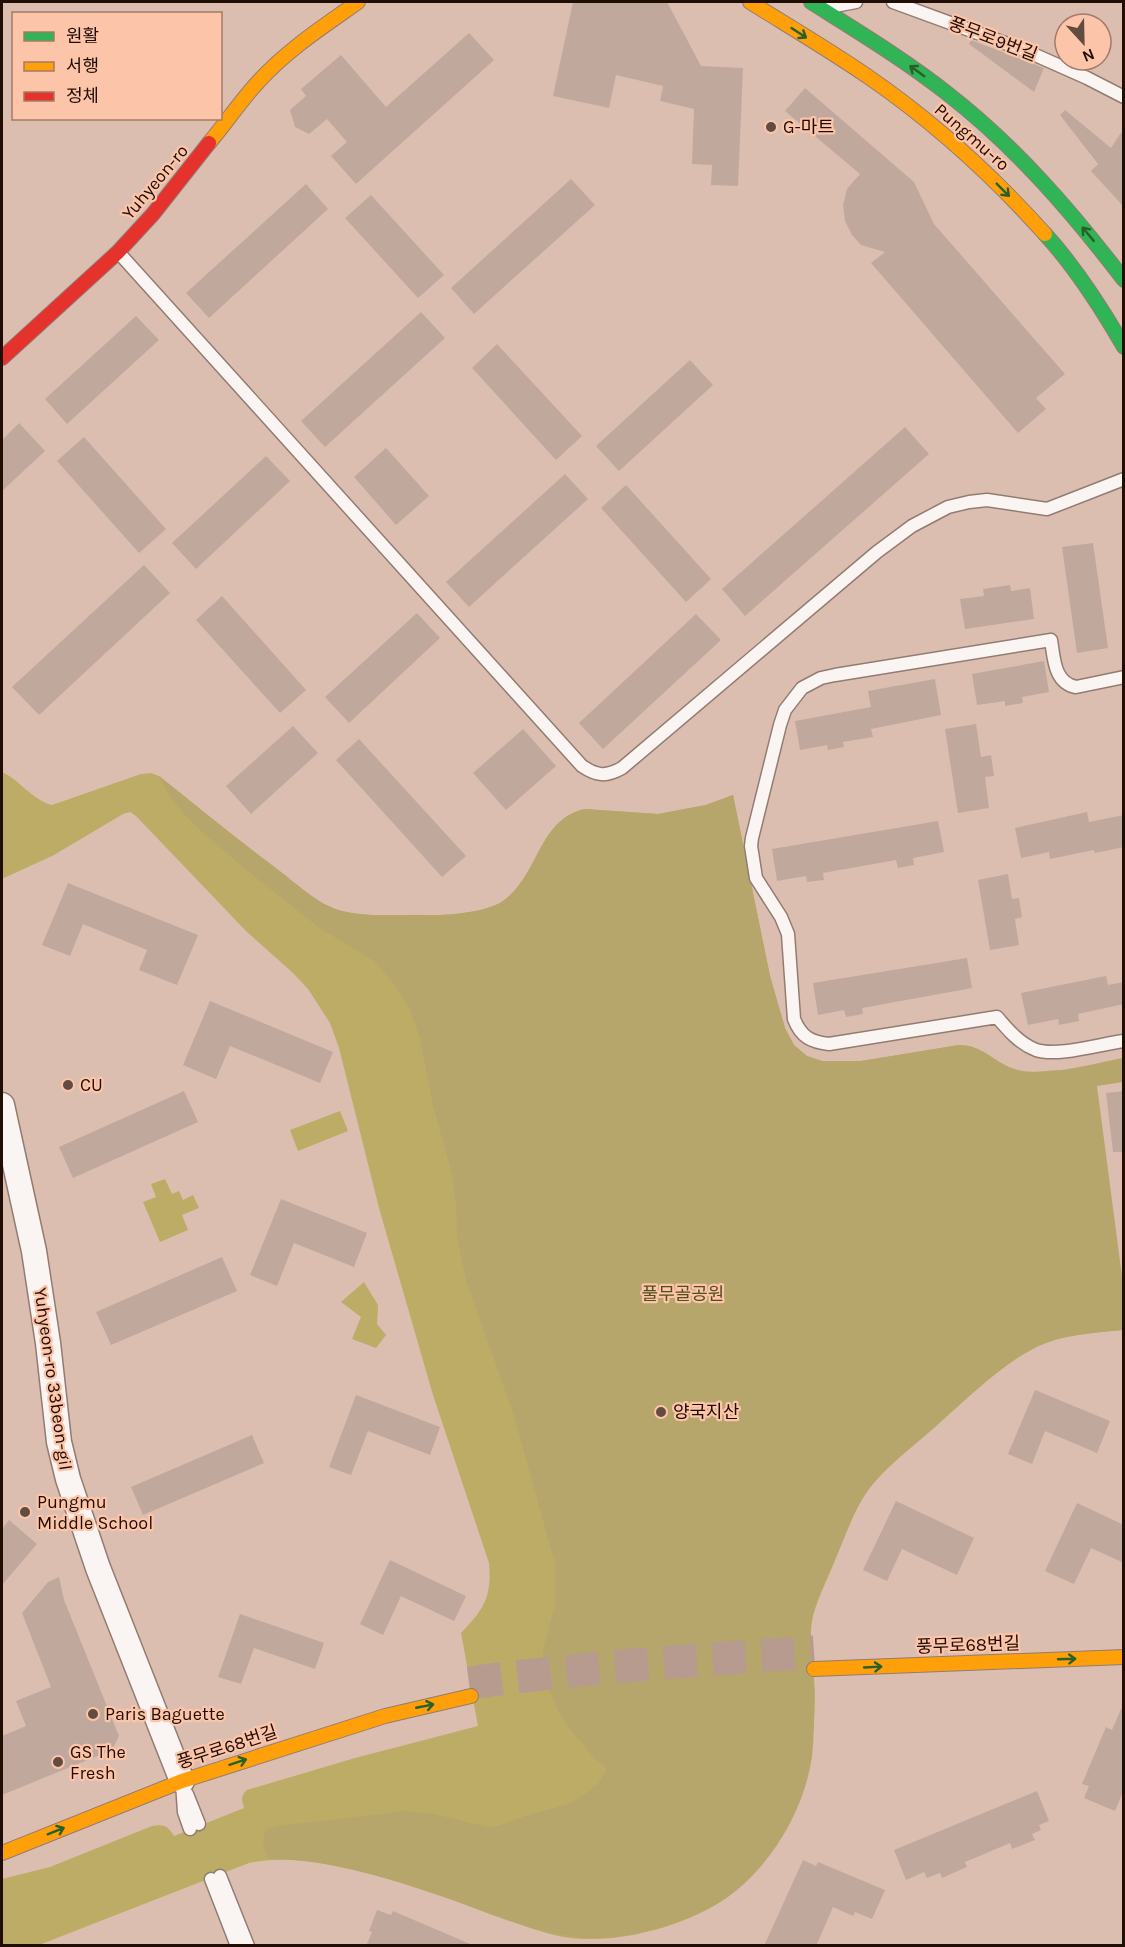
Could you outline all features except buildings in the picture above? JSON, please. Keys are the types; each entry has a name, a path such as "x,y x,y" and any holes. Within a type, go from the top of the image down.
{"street":[{"name":"Yuhyeon-ro","path":"2,358 118,252 174,190 278,61 300,42 358,2"},
{"name":"Pungmu-ro","path":"750,2 886,89 957,146 1003,189 1039,228 1093,298 1124,347"},
{"name":"Pungmu-ro","path":"816,5 921,74 988,128 1033,171 1068,209 1124,280"},
{"name":"Yuhyeon-ro 33beon-gil","path":"2,1105 34,1251 48,1343 58,1442 98,1568 180,1775"},
{"name":"풍무로68번길","path":"814,1670 1124,1658"},
{"name":"풍무로68번길","path":"2,1839 180,1775 470,1689 369,1707"},
{"name":"풍무로68번길","path":"2,1853 180,1775 209,1758"}],"lane":[{"path":"816,5 856,2"},
{"name":"풍무로9번길","path":"893,2 1024,50 1124,97"},
{"path":"118,252 582,766 602,775 612,774 622,768 893,539 932,515 948,507 987,500 1047,509 1124,478"},
{"path":"1124,677 1076,687 1070,686 1057,672 1051,640 835,675 811,682 793,699 780,725 751,846 759,885 786,926 794,1019 803,1036 810,1040 829,1044 997,1017 1014,1036 1038,1050 1061,1051 1124,1041"},
{"path":"180,1775 195,1826"},
{"path":"237,1946 215,1877 248,1946"}],"green space":[{"name":"풀무골공원","path":"2,772 38,799 52,805 141,774 151,773 159,776 324,904 342,911 382,915 453,914 476,911 503,901 515,890 557,824 569,815 585,809 658,814 706,805 733,795 770,976 785,1028 794,1045 807,1056 822,1061 861,1061 959,1045 975,1048 1020,1071 1058,1070 1123,1284 1123,1330 1057,1339 1037,1347 1010,1363 891,1465 869,1489 849,1525 813,1616 811,1636 815,1687 814,1722 808,1768 802,1790 784,1832 771,1852 744,1882 720,1902 678,1923 647,1932 615,1938 572,1938 535,1930 436,1894 367,1873 312,1862 275,1860 249,1863 39,1945 2,1945 2,1879 50,1867 152,1826 165,1826 174,1836 244,1808 242,1796 247,1790 355,1758 478,1726 461,1633 476,1617 485,1602 490,1575 489,1563 433,1395 379,1208 339,1048 330,1023 308,989 293,973 246,931 130,812 54,855 2,879"},
{"name":"풀무골공원","path":"159,776 324,904 342,911 382,915 453,914 476,911 503,901 515,890 557,824 569,815 585,809 658,814 706,805 733,795 770,976 785,1028 794,1045 807,1056 822,1061 861,1061 959,1045 981,1050 1006,1066 1024,1072 1067,1069 1123,1058 1123,1082 1097,1086 1123,1284 1123,1330 1059,1339 1025,1353 969,1396 890,1466 868,1490 850,1523 813,1615 810,1636 814,1690 813,1750 807,1780 799,1803 789,1825 761,1866 726,1898 696,1915 676,1923 623,1936 575,1937 506,1920 376,1875 333,1865 269,1859 263,1840 267,1829 278,1826 405,1811 434,1814 487,1827 498,1826 568,1804 598,1784 607,1769 593,1757 571,1730 558,1711 544,1678 543,1649 555,1605 555,1564 514,1416 466,1280 457,1238 452,1174 433,1106 420,1038 409,1007 394,984 374,961 318,927 199,829 168,794"},
{"path":"340,1111 348,1131 298,1151 290,1130"},
{"path":"165,1179 172,1194 179,1191 183,1200 193,1195 199,1208 182,1215 188,1230 160,1242 143,1202 156,1197 151,1184"},
{"path":"364,1282 378,1305 377,1324 386,1335 376,1348 352,1339 361,1317 341,1302"}],"tunnel":[{"path":"469,1683 598,1668 814,1652"}],"traffic: fast":[{"path":"811,2 915,69 973,114 1042,181 1124,280"},
{"path":"1045,234 1087,288 1124,347"}],"traffic: slow":[{"path":"209,143 270,70 306,39 358,2"},
{"path":"750,2 855,68 917,113 984,171 1045,234"},
{"path":"814,1669 1124,1657"},
{"path":"2,1853 182,1781 385,1716 471,1696"}],"traffic: jam":[{"path":"2,358 118,252 153,214 209,143"}],"place":[{"name":"G-마트","path":"771,127"},
{"name":"CU","path":"68,1085"},
{"name":"양국지산","path":"661,1412"},
{"name":"Pungmu Middle School","path":"25,1512"},
{"name":"Paris Baguette","path":"93,1714"},
{"name":"GS The Fresh","path":"58,1762"}]}
